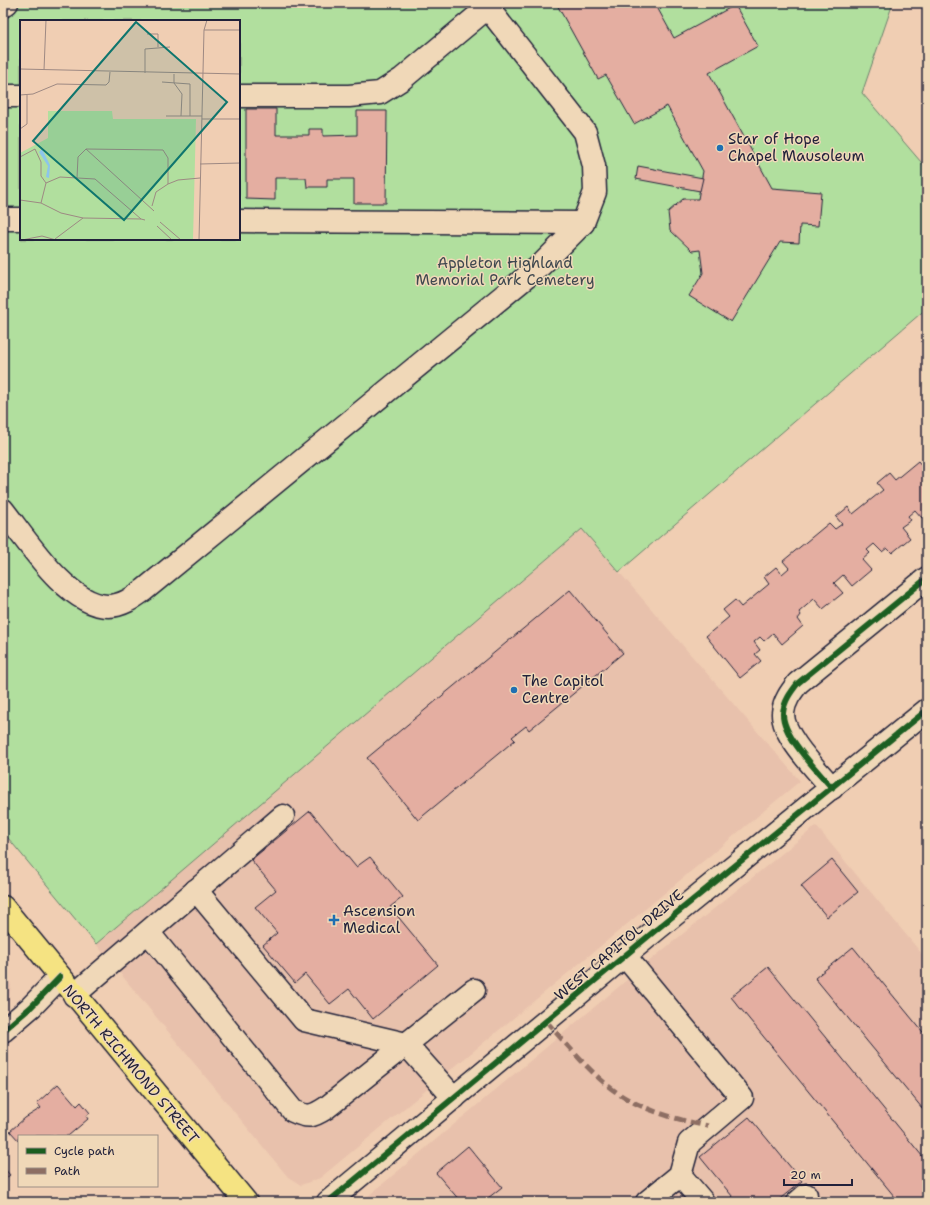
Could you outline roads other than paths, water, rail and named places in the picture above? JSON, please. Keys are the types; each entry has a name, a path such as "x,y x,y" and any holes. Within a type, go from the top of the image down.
{"main road":[{"name":"NORTH RICHMOND STREET","path":"3,907 246,1202"}],"street":[{"path":"3,6 7,3"},
{"path":"3,510 59,579 78,596 91,602 108,606 128,601 144,590 541,265 583,223 595,192 594,166 584,132 491,5 402,79 380,93 349,96 240,96"},
{"path":"3,96 20,96"},
{"path":"3,219 20,219"},
{"path":"240,220 583,223"},
{"path":"832,788 812,764 786,728 783,714 788,696 798,683 927,578"},
{"name":"WEST CAPITOL DRIVE","path":"328,1202 625,956 927,710"},
{"path":"74,995 283,816"},
{"path":"196,890 304,1020 406,1044 454,1098"},
{"path":"148,932 293,1111 306,1117 316,1114 474,990"},
{"path":"625,956 742,1098 689,1142 680,1175 647,1202"},
{"path":"3,1031 31,1007 60,977"},
{"path":"680,1175 703,1202"}],"place":[{"name":"Star of Hope Chapel Mausoleum","path":"720,148"},
{"name":"The Capitol Centre","path":"514,690"},
{"name":"Ascension Medical","path":"334,920"}],"park label":[{"name":"Appleton Highland Memorial Park Cemetery","path":"505,272"}]}
